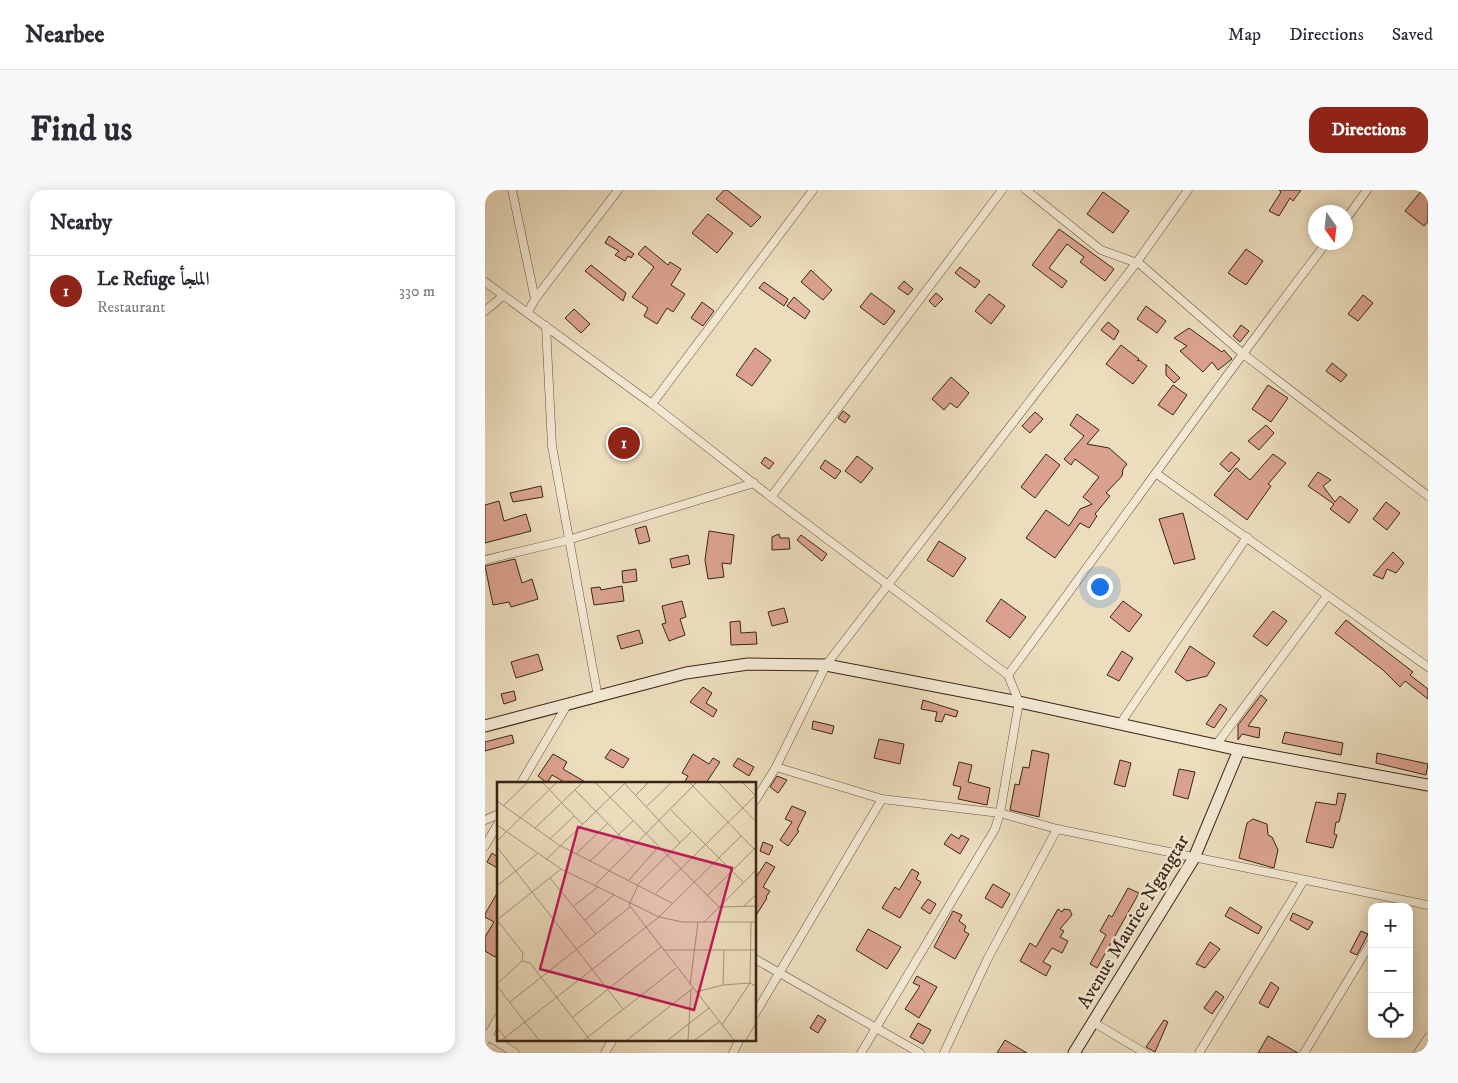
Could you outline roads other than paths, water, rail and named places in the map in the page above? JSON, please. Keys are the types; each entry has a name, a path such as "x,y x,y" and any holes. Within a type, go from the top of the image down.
{"street":[{"path":"512,190 535,299"},
{"path":"528,312 535,299 618,190"},
{"path":"652,404 813,190"},
{"path":"771,497 1002,190"},
{"path":"1026,190 1101,250 1137,262 1242,353 1428,496"},
{"path":"756,799 776,767 826,665 1137,262 1188,190"},
{"path":"1353,208 1367,190"},
{"path":"1009,675 1157,474 1242,353 1321,250"},
{"path":"485,282 652,404 771,497 1009,675 1019,702 1000,813 995,829 861,1053"},
{"path":"485,311 503,296"},
{"path":"546,326 552,446 598,697"},
{"path":"1157,474 1428,667"},
{"path":"485,560 568,540 753,483"},
{"path":"1120,724 1247,537"},
{"path":"1216,745 1327,596"},
{"path":"485,726 686,673 721,667 775,664 826,665 1019,702 1239,750 1428,785"},
{"path":"522,782 567,705"},
{"name":"Avenue Maurice Ngangtar","path":"1074,1053 1194,858 1239,750"},
{"path":"776,767 882,799 1000,813 1057,829 1428,905"},
{"path":"756,1012 882,799"},
{"path":"485,820 497,815"},
{"path":"485,846 497,825"},
{"path":"944,1053 987,960 1057,829"},
{"path":"1199,1053 1304,880"},
{"path":"1395,903 1397,899"},
{"path":"1304,1053 1368,948"},
{"path":"756,960 919,1053"},
{"path":"497,1021 486,1037 515,1053"},
{"path":"1093,1022 1145,1053"},
{"path":"1418,1053 1428,1038"},
{"path":"605,1053 612,1040"},
{"path":"733,1053 740,1040"}],"place":[{"name":"Le Refuge الملجأ","path":"624,443"}]}
